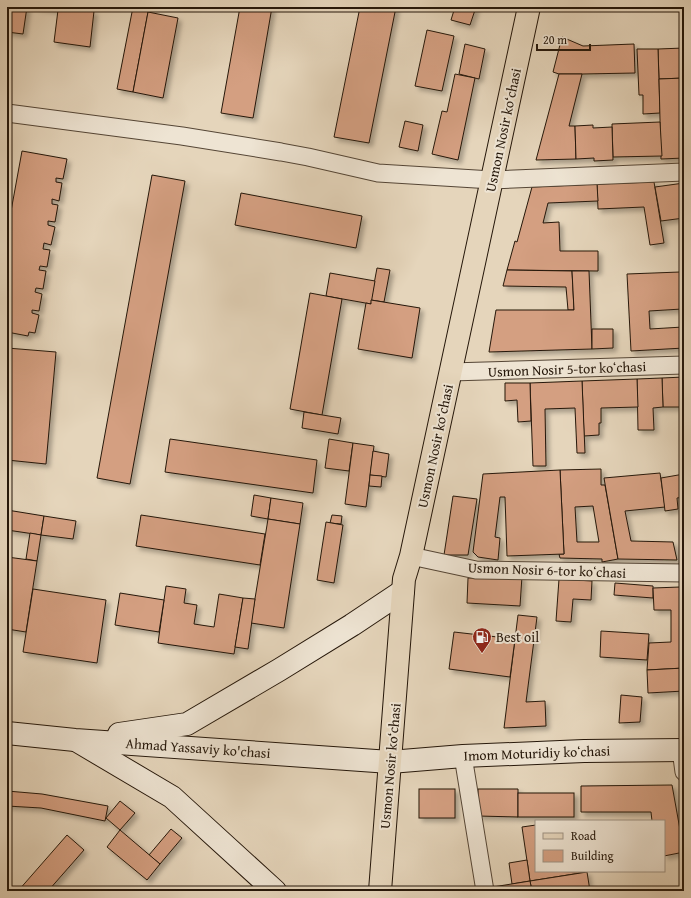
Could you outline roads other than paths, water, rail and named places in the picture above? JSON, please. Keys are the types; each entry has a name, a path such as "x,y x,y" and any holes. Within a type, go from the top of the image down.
{"main road":[{"name":"Usmon Nosir ko‘chasi","path":"380,891 404,579 411,556 529,7"},
{"path":"75,740 186,724 292,662 403,591"},
{"name":"Ahmad Yassaviy ko'chasi","path":"7,733 75,740 390,762"},
{"path":"75,740 172,797 275,891"},
{"name":"Imom Moturidiy koʻchasi","path":"390,762 463,756 584,751 682,750"}],"street":[{"path":"7,113 182,136 274,151 308,157 378,174 492,180 684,172"},
{"name":"Usmon Nosir 5-tor koʻchasi","path":"451,372 684,365"},
{"name":"Usmon Nosir 6-tor koʻchasi","path":"411,556 476,570 684,574"},
{"path":"682,750 684,772"},
{"path":"463,756 485,891"}],"place":[{"name":"Best oil","path":"482,654"}]}
